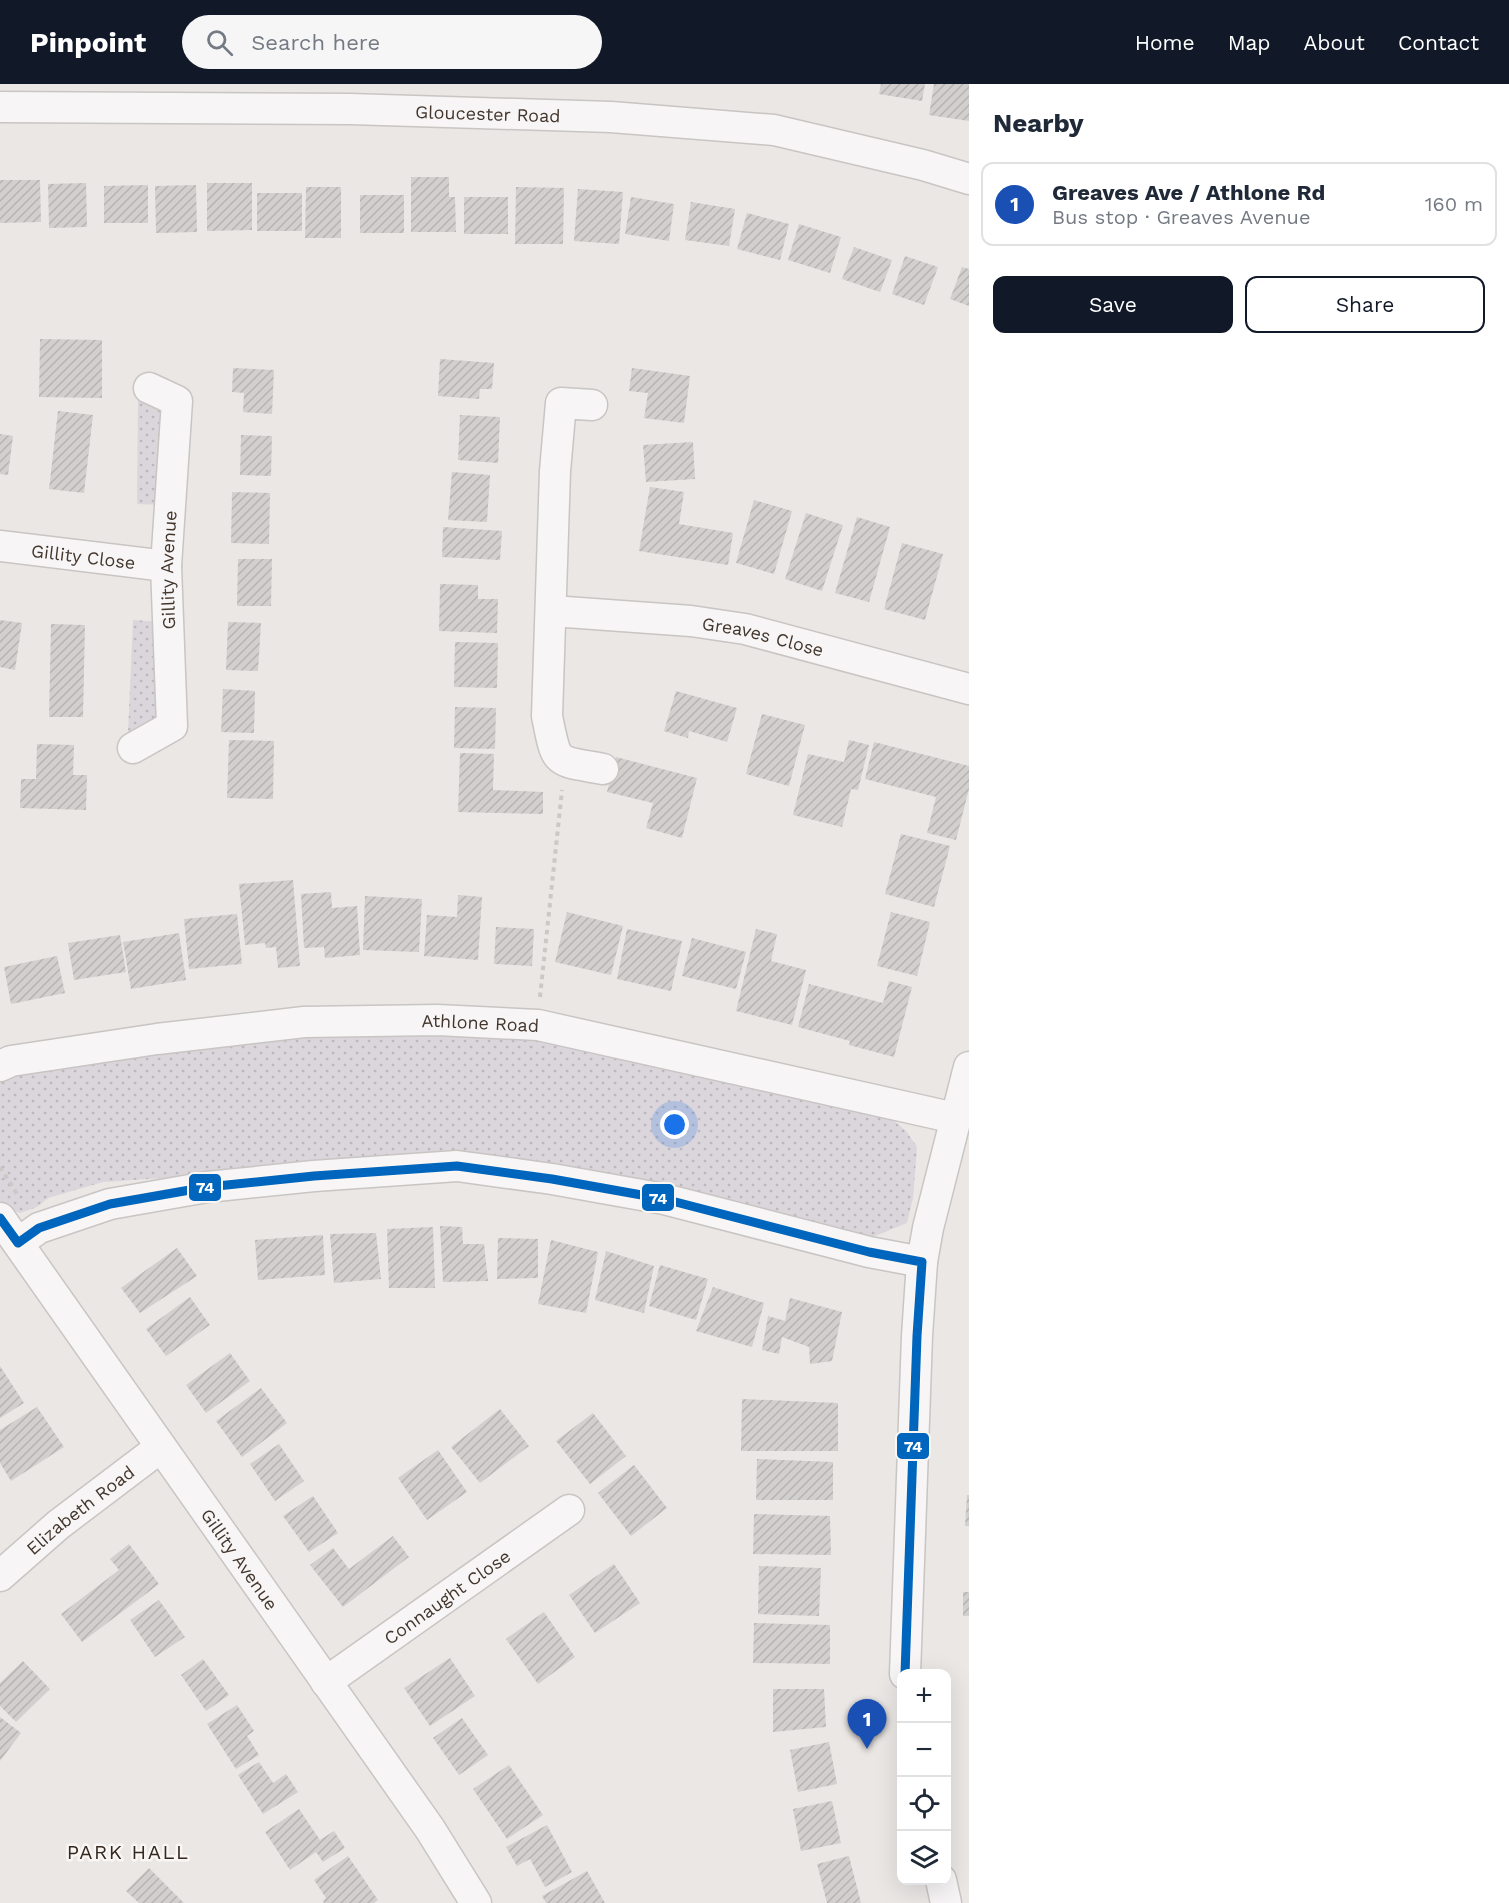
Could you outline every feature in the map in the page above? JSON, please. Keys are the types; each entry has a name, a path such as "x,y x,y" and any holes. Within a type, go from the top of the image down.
{"street":[{"name":"Gloucester Road","path":"0,107 350,109 623,118 774,130 923,165 969,179"},
{"name":"Gillity Avenue","path":"134,748 172,726 166,566 177,400 149,387"},
{"path":"592,405 561,403 555,471 547,716 554,753 565,762 603,769"},
{"name":"Gillity Close","path":"0,546 166,566"},
{"name":"Greaves Close","path":"552,611 691,621 745,629 969,689"},
{"name":"Athlone Road","path":"0,1066 11,1061 157,1039 304,1022 436,1020 538,1025 955,1118"},
{"path":"906,1669 916,1335 922,1262 928,1228 969,1067"},
{"path":"18,1243 39,1228 110,1204 207,1187 314,1176 457,1166 552,1179 664,1199 869,1252 922,1262"},
{"name":"Gillity Avenue","path":"0,1218 430,1829 476,1903"},
{"name":"Elizabeth Road","path":"0,1576 58,1525 161,1447"},
{"name":"Connaught Close","path":"326,1682 571,1510"},
{"path":"941,1885 946,1903"}],"path":[{"path":"538,1025 565,762"}],"shaded area":[{"path":"138,399 152,400 161,408 164,505 137,504"},
{"path":"133,620 161,622 158,718 143,731 128,733"},
{"path":"513,1029 893,1120 906,1131 917,1147 913,1198 907,1223 860,1242 489,1156 365,1156 209,1175 103,1182 48,1198 37,1207 20,1213 0,1205 0,1070 214,1040"}],"building":[{"path":"881,84 925,84 922,101 879,94"},
{"path":"934,84 969,84 969,121 929,115"},
{"path":"411,177 449,177 449,197 455,197 456,232 411,232"},
{"path":"0,180 40,180 41,222 0,223"},
{"path":"86,183 87,227 49,228 48,184"},
{"path":"207,183 252,183 252,230 207,231"},
{"path":"148,185 148,223 104,223 104,186"},
{"path":"196,185 197,232 156,233 155,186"},
{"path":"306,187 341,187 341,238 305,238"},
{"path":"516,187 564,188 563,244 515,244"},
{"path":"578,189 623,192 619,244 574,241"},
{"path":"257,193 302,193 302,231 257,231"},
{"path":"360,195 404,195 404,233 360,233"},
{"path":"464,197 508,197 508,234 464,234"},
{"path":"631,197 674,204 669,241 625,234"},
{"path":"691,202 735,209 729,246 685,240"},
{"path":"747,213 789,224 780,260 737,249"},
{"path":"799,224 841,237 830,273 788,260"},
{"path":"854,247 892,260 880,292 842,279"},
{"path":"905,256 938,267 924,305 892,294"},
{"path":"962,267 969,269 969,306 950,299"},
{"path":"40,339 102,340 102,398 39,397"},
{"path":"440,359 494,363 492,389 480,389 479,399 438,396"},
{"path":"233,368 274,370 272,414 243,412 244,393 232,392"},
{"path":"632,368 690,376 684,423 644,418 648,393 629,391"},
{"path":"58,411 93,415 84,493 49,489"},
{"path":"460,415 500,417 498,463 458,460"},
{"path":"0,434 13,436 8,475 0,474"},
{"path":"241,435 272,436 271,476 240,475"},
{"path":"693,442 695,479 646,482 643,445"},
{"path":"452,472 490,475 487,522 448,520"},
{"path":"650,487 684,492 679,524 733,533 728,565 639,551"},
{"path":"232,492 270,493 269,544 231,543"},
{"path":"754,500 792,511 774,574 736,563"},
{"path":"806,513 843,525 822,591 785,579"},
{"path":"857,517 890,527 869,602 835,593"},
{"path":"443,527 502,531 500,560 442,557"},
{"path":"902,543 943,554 925,620 884,609"},
{"path":"238,559 272,559 271,606 237,606"},
{"path":"440,584 478,585 478,599 498,599 497,633 439,631"},
{"path":"0,620 22,623 15,670 0,667"},
{"path":"228,622 261,623 258,671 226,670"},
{"path":"51,624 85,625 83,717 49,717"},
{"path":"455,642 498,643 497,688 454,687"},
{"path":"223,689 255,691 254,733 221,732"},
{"path":"676,691 737,708 727,742 689,731 688,738 664,731"},
{"path":"455,707 496,708 495,749 454,748"},
{"path":"762,714 805,725 789,786 746,774"},
{"path":"229,740 274,741 273,799 227,798"},
{"path":"849,740 869,745 858,790 851,789 842,827 793,815 808,754 844,762"},
{"path":"874,742 969,766 969,789 956,840 927,833 936,797 865,779"},
{"path":"37,744 74,745 73,775 87,775 86,810 20,808 21,779 36,779"},
{"path":"460,753 494,754 493,790 543,792 543,814 458,812"},
{"path":"616,757 697,778 682,838 646,828 653,803 607,792"},
{"path":"901,834 950,846 934,907 885,894"},
{"path":"293,880 300,966 278,968 276,947 266,948 265,943 245,945 239,884"},
{"path":"331,892 332,908 357,906 360,955 325,958 324,947 304,948 301,894"},
{"path":"458,895 482,897 478,960 424,956 427,915 457,917"},
{"path":"365,896 422,899 419,952 363,950"},
{"path":"567,912 623,926 611,975 555,962"},
{"path":"891,912 930,922 917,976 877,966"},
{"path":"237,914 242,964 189,969 184,919"},
{"path":"496,927 534,929 532,966 494,964"},
{"path":"627,929 682,941 671,991 617,979"},
{"path":"756,929 777,934 771,961 806,970 792,1025 736,1011"},
{"path":"179,933 186,980 131,989 123,942"},
{"path":"120,935 126,972 74,980 68,943"},
{"path":"692,938 746,952 736,989 682,976"},
{"path":"57,956 65,993 11,1004 4,967"},
{"path":"889,981 912,987 894,1057 849,1045 850,1041 798,1027 809,984 883,1003"},
{"path":"440,1226 462,1227 463,1244 484,1244 488,1281 443,1282"},
{"path":"433,1227 435,1288 389,1288 387,1229"},
{"path":"376,1233 381,1279 334,1283 330,1234"},
{"path":"323,1235 325,1275 258,1280 255,1240"},
{"path":"498,1238 538,1239 538,1278 497,1279"},
{"path":"551,1240 598,1252 586,1313 538,1304"},
{"path":"177,1248 197,1276 140,1313 121,1288"},
{"path":"606,1251 654,1266 644,1313 595,1300"},
{"path":"660,1265 708,1279 696,1320 649,1306"},
{"path":"713,1287 764,1303 752,1347 696,1331"},
{"path":"190,1297 210,1325 166,1356 146,1329"},
{"path":"790,1298 842,1312 832,1361 810,1364 809,1347 782,1337 779,1354 762,1350 768,1316 785,1321"},
{"path":"230,1353 250,1381 206,1413 186,1385"},
{"path":"0,1366 24,1403 0,1418"},
{"path":"261,1388 287,1423 242,1457 216,1421"},
{"path":"742,1399 838,1403 838,1451 741,1451"},
{"path":"37,1407 64,1447 11,1481 0,1463 0,1430"},
{"path":"500,1409 529,1446 480,1483 451,1447"},
{"path":"593,1413 626,1456 590,1484 556,1441"},
{"path":"279,1444 304,1481 275,1501 250,1464"},
{"path":"438,1450 467,1492 427,1520 398,1478"},
{"path":"757,1459 833,1462 833,1500 756,1500"},
{"path":"634,1465 667,1508 631,1536 598,1493"},
{"path":"967,1495 969,1495 969,1526 965,1526"},
{"path":"313,1496 338,1533 309,1552 283,1516"},
{"path":"754,1514 830,1516 831,1555 753,1554"},
{"path":"393,1536 409,1557 343,1607 310,1565 333,1548 349,1569"},
{"path":"129,1544 159,1584 82,1642 61,1614 119,1570 110,1559"},
{"path":"614,1564 640,1603 595,1633 569,1595"},
{"path":"759,1566 821,1568 819,1616 758,1614"},
{"path":"963,1592 969,1592 969,1616 963,1616"},
{"path":"159,1600 185,1637 155,1657 130,1620"},
{"path":"544,1612 575,1657 538,1684 506,1639"},
{"path":"754,1623 830,1625 830,1664 753,1663"},
{"path":"450,1658 475,1696 430,1726 404,1688"},
{"path":"203,1659 229,1695 206,1711 181,1675"},
{"path":"23,1661 50,1689 16,1722 0,1706 0,1683"},
{"path":"773,1689 824,1689 826,1727 773,1732"},
{"path":"237,1705 254,1731 247,1736 259,1755 236,1769 207,1724"},
{"path":"0,1717 21,1733 0,1761"},
{"path":"462,1718 488,1755 459,1775 433,1738"},
{"path":"829,1742 837,1784 798,1792 790,1750"},
{"path":"259,1762 273,1783 286,1774 298,1792 263,1814 238,1775"},
{"path":"509,1765 543,1815 507,1839 473,1789"},
{"path":"832,1801 841,1843 801,1851 793,1809"},
{"path":"299,1809 320,1840 334,1831 345,1848 323,1862 316,1852 290,1870 265,1832"},
{"path":"547,1825 572,1872 545,1887 530,1859 517,1866 506,1847"},
{"path":"348,1856 378,1900 374,1903 324,1903 326,1898 314,1880"},
{"path":"849,1856 861,1903 827,1903 817,1864"},
{"path":"149,1868 184,1903 139,1903 126,1891"},
{"path":"587,1871 605,1903 546,1903 542,1896"}],"transit line":[{"name":"74","path":"0,1218 18,1243 39,1228 110,1204 207,1187 314,1176 457,1166 552,1179 664,1199 869,1252 922,1262 917,1336 905,1669"}],"place":[{"name":"Greaves Ave / Athlone Rd","path":"867,1749"}],"district":[{"name":"PARK HALL","path":"128,1852"}]}
